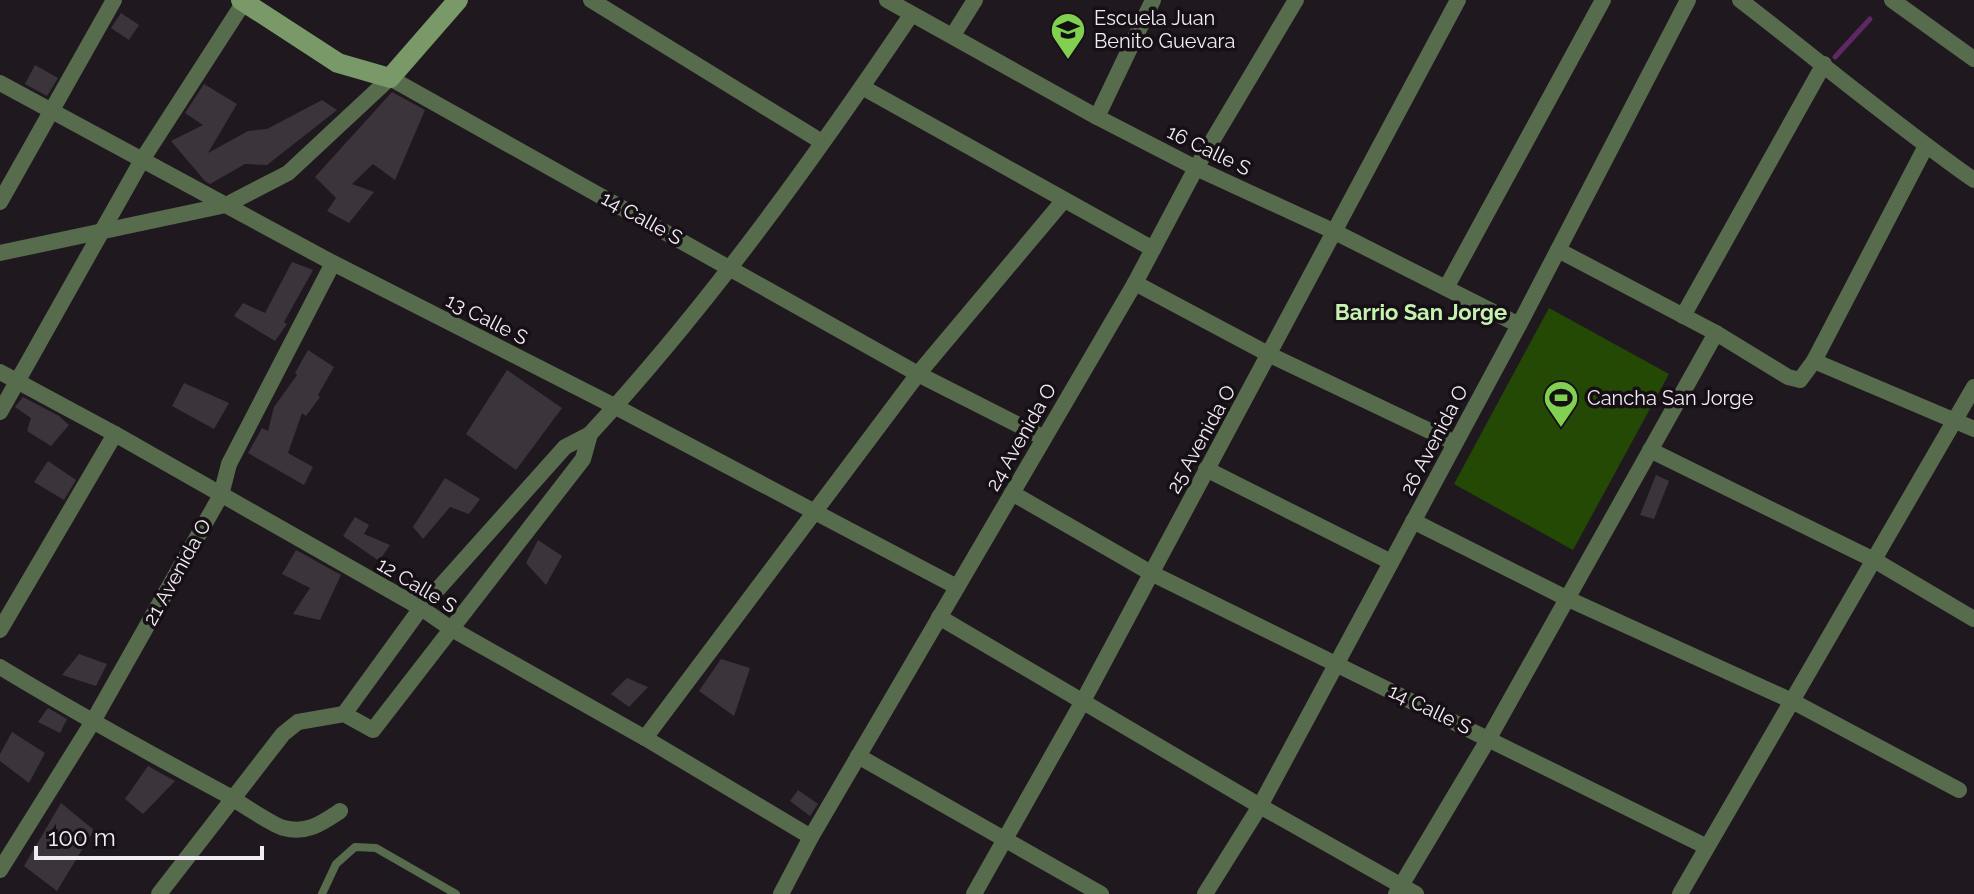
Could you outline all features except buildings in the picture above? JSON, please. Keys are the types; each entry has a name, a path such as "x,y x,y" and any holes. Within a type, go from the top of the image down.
{"street":[{"path":"0,202 114,0"},
{"path":"0,253 226,205 288,173 390,78 458,0"},
{"path":"591,0 822,142"},
{"name":"16 Calle S","path":"887,0 1097,117 1196,168 1333,231 1519,325"},
{"path":"953,35 975,0"},
{"path":"1097,117 1153,0"},
{"name":"24 Avenida O","path":"781,894 811,837 1135,283 1196,168 1296,0"},
{"name":"25 Avenida O","path":"974,894 1083,701 1458,0"},
{"path":"1446,288 1603,0"},
{"name":"26 Avenida O","path":"1205,894 1260,806 1519,325 1688,0"},
{"path":"1740,0 1974,180"},
{"path":"1892,0 1974,59"},
{"path":"0,412 142,160 242,1"},
{"name":"14 Calle S","path":"242,1 338,63 390,78 918,374 1044,438"},
{"path":"344,714 421,608 565,447 590,434 616,407 731,267 911,15"},
{"path":"1683,316 1824,64"},
{"name":"13 Calle S","path":"0,83 333,263 616,407 957,587"},
{"path":"862,87 1153,249"},
{"path":"1558,250 1716,333 1788,377 1800,380 1814,361 1926,146"},
{"path":"645,738 918,374 1064,200"},
{"name":"21 Avenida O","path":"0,870 92,723 221,495 229,464 333,263"},
{"path":"1135,283 1270,355 1455,443"},
{"path":"939,617 1405,891 1716,333"},
{"path":"1814,361 1974,429"},
{"name":"12 Calle S","path":"0,372 421,608 450,628 645,738 811,837"},
{"path":"1680,894 1974,387"},
{"path":"0,630 115,434"},
{"path":"159,894 283,734 298,722 344,714 373,730 583,459 590,434"},
{"path":"1650,450 1874,560 1974,619"},
{"path":"1206,469 1391,562"},
{"name":"14 Calle S","path":"1012,493 1151,573 1707,847"},
{"path":"1413,521 1566,598 1792,701 1959,790"},
{"path":"468,557 492,576"},
{"path":"0,667 92,723 233,798 281,828 315,827 340,811"},
{"path":"858,756 1101,894"}],"lane":[{"path":"322,894 336,864 355,847 376,848 456,894"}],"green space":[{"name":"Cancha San Jorge","path":"1549,308 1669,374 1573,550 1454,484"}],"waterway":[{"path":"1835,57 1870,19"}],"place":[{"name":"Escuela Juan Benito Guevara","path":"1068,61"},
{"name":"Cancha San Jorge","path":"1561,429"}],"district":[{"name":"Barrio San Jorge","path":"1421,312"}]}
